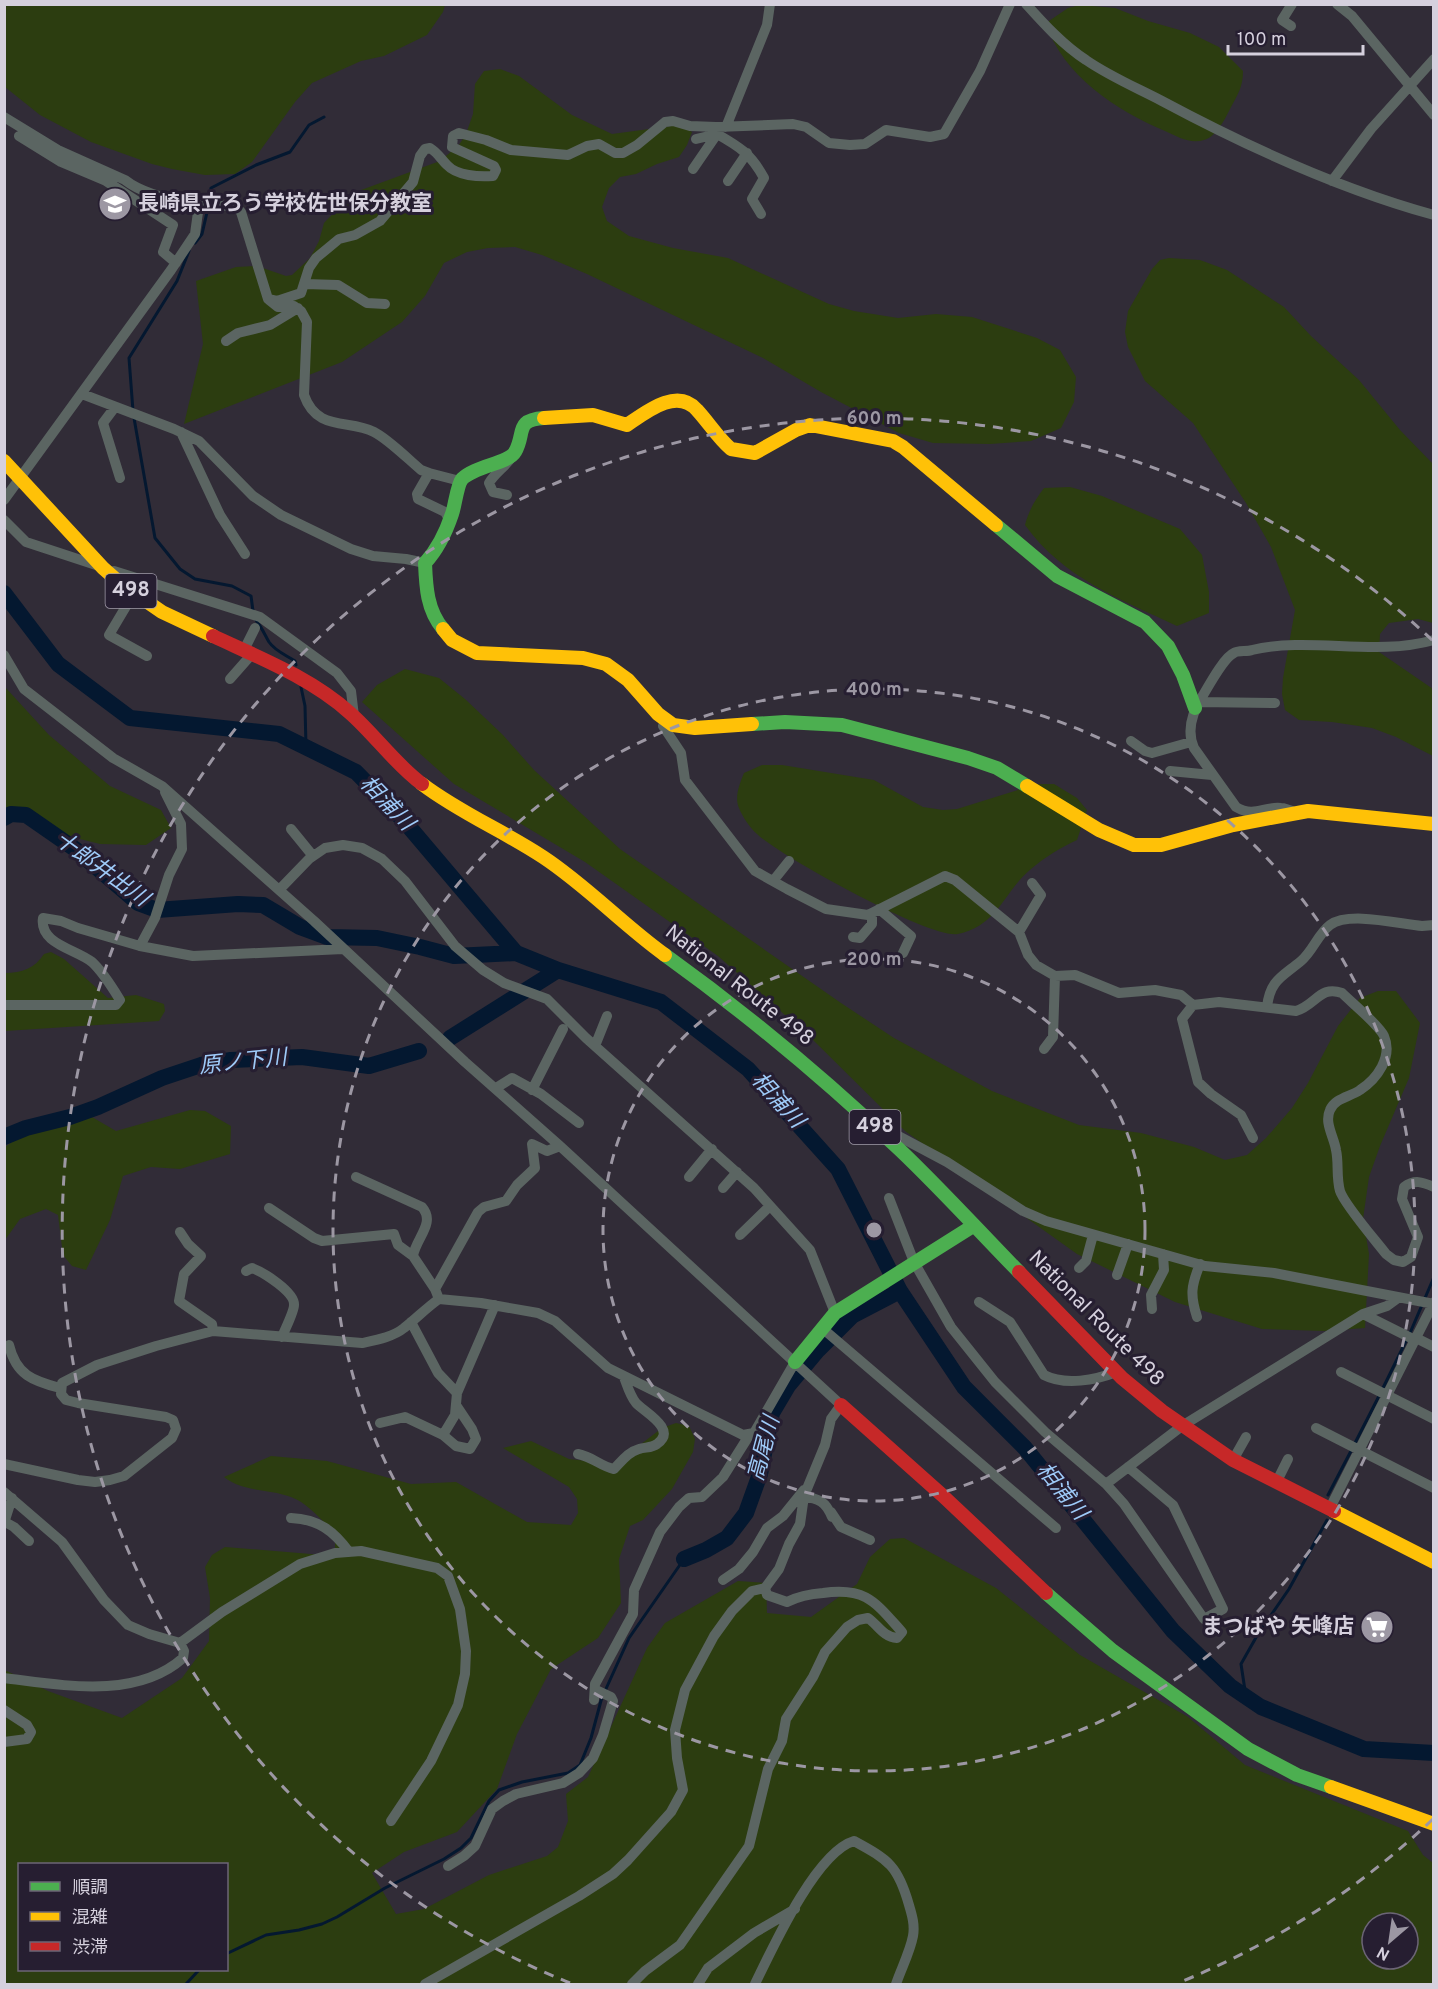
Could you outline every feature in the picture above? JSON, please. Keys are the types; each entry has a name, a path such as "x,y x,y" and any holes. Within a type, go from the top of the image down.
{"main road":[{"path":"1197,705 1168,646 1145,622 1057,576 893,441 810,425 796,430 755,453 747,453 724,443 696,408 680,400 655,406 627,424 593,415 531,419 523,425 514,454 508,459 487,465 460,481 457,502 450,519 433,555 425,563 427,597 436,621 452,640 477,653 583,658 606,664 628,680 658,714 673,725 695,728 785,722 842,725 968,758 997,768 1099,830 1134,845 1161,845 1233,825 1308,811 1434,824"},
{"name":"National Route 498","path":"4,461 104,568 134,593 162,612 315,686 354,717 415,779 439,797 543,857 586,889 658,950 757,1024 901,1151 1116,1372 1147,1400 1233,1460 1434,1562"},
{"path":"798,1364 828,1333 835,1313 973,1226"},
{"path":"841,1405 942,1495 1057,1603 1113,1651 1170,1694 1248,1749 1297,1775 1434,1824"}],"street":[{"path":"693,169 720,129 766,25 770,4"},
{"path":"268,299 277,301 301,293 309,268 316,258 339,239 355,235 380,221 412,182 420,156 426,149 430,148 435,151 453,171 483,177 493,176 496,170 494,166 452,147 453,136 459,133 511,150 568,155 587,146 599,144 615,153 623,153 637,145 665,122 673,121 690,126 720,129 793,124 806,127 829,142 850,146 865,144 886,130 930,137 944,134 980,71 1010,4"},
{"path":"1026,4 1054,34 1085,60 1192,117 1332,181 1407,208 1434,215"},
{"path":"1291,26 1282,20 1292,4"},
{"path":"1338,4 1352,16 1434,115"},
{"path":"1332,181 1371,129 1434,60"},
{"path":"4,117 58,150 144,191 207,205 236,206 240,212 268,299 278,307 298,308 307,322 304,395 308,406 334,424 374,432 421,470 460,481"},
{"path":"696,140 720,129"},
{"path":"720,129 755,161 764,178 752,199 761,214"},
{"path":"19,136 61,162 106,182 173,225 163,252 176,263"},
{"path":"728,181 747,153"},
{"path":"4,500 176,263 195,234 207,205"},
{"path":"305,284 338,285 367,303 385,304"},
{"path":"226,341 238,333 270,325 298,308"},
{"path":"82,394 199,441 253,496 281,515 351,549 373,556 425,563"},
{"path":"115,407 103,423 116,473"},
{"path":"181,432 220,515 245,554"},
{"path":"507,495 493,492 489,483 505,468 514,454"},
{"path":"429,473 417,494 418,499 445,512 450,519"},
{"path":"4,520 26,542 260,617 338,673 351,691 354,717"},
{"path":"134,593 109,635 147,656"},
{"path":"230,679 248,652 255,628"},
{"path":"1296,813 1282,808 1255,813 1244,812 1236,807 1191,742 1191,717 1218,670 1233,653 1299,645 1366,648 1434,640"},
{"path":"4,656 24,689 113,758 162,786 314,921 465,1062 811,1375 841,1405 831,1419 825,1445 804,1497 800,1524 779,1569 765,1588 752,1591 732,1611 714,1636 686,1690 675,1730 683,1790 671,1812 613,1874 426,1984"},
{"path":"1197,705 1275,703"},
{"path":"663,726 681,753 685,780 755,871 773,882 826,909 868,915 945,876 955,880 1019,933 1028,955 1036,966 1055,976 1075,975 1119,993 1155,990 1181,995 1193,1005"},
{"path":"1131,741 1152,753 1191,742"},
{"path":"1170,771 1212,775"},
{"path":"140,946 155,918 169,875 182,849 181,824 162,786"},
{"path":"291,829 313,856"},
{"path":"279,890 313,856 325,848 343,845 362,848 382,859 405,881 455,946 483,970 504,983 547,999 595,1046 737,1172 810,1251 835,1313"},
{"path":"773,882 789,861"},
{"path":"1019,933 1041,895 1032,883"},
{"path":"854,937 860,938 872,924 876,911"},
{"path":"876,911 911,936 903,953"},
{"path":"4,1005 116,1005 120,1000 94,964 60,945 48,935 42,925 43,918 61,921 140,946 193,956 343,949"},
{"path":"1267,1007 1268,993 1272,985 1306,957 1319,936 1332,924 1350,918 1422,926 1434,925"},
{"path":"1044,1049 1053,1037 1055,976"},
{"path":"1253,1138 1241,1115 1198,1082 1182,1019 1193,1005 1219,1002 1296,1011 1306,1008 1325,991 1334,990 1342,993 1383,1034 1387,1049 1384,1062 1374,1078 1359,1091 1334,1102 1329,1111 1328,1122 1337,1151 1337,1181 1341,1194 1386,1254 1394,1260 1403,1262 1411,1257 1418,1237 1402,1199 1404,1187 1412,1181 1423,1182 1434,1187"},
{"path":"595,1046 607,1016"},
{"path":"532,1089 563,1029"},
{"path":"496,1088 512,1078 532,1089 579,1123"},
{"path":"868,1120 947,1162 1023,1211 1046,1221 1200,1264 1274,1273 1432,1304 1382,1393 1330,1508"},
{"path":"4,1464 78,1480 95,1482 110,1480 124,1476 172,1438 176,1429 173,1420 166,1417 66,1400 61,1394 62,1383 97,1365 213,1331 362,1343 379,1340 403,1329 437,1294 478,1212 484,1207 506,1201 517,1185 535,1168 532,1144 547,1151 560,1146"},
{"path":"689,1177 712,1149"},
{"path":"723,1188 737,1172"},
{"path":"356,1177 422,1207 427,1214 428,1222 414,1248 413,1256"},
{"path":"890,1198 911,1264 951,1327 995,1382 1045,1432 1106,1484 1146,1534 1204,1619 1223,1609 1173,1505 1128,1467"},
{"path":"740,1235 770,1206"},
{"path":"269,1209 322,1241 394,1234 398,1245 413,1256 437,1294 538,1313 555,1321 608,1368 743,1435 750,1434"},
{"path":"355,1226 371,1235"},
{"path":"180,1232 188,1244 201,1256 184,1274 179,1301 212,1324 213,1331"},
{"path":"1079,1268 1086,1261 1093,1235"},
{"path":"1117,1275 1128,1244"},
{"path":"1152,1309 1151,1295 1164,1270 1163,1254"},
{"path":"1197,1317 1191,1293 1200,1264"},
{"path":"246,1271 252,1268 261,1271 291,1294 294,1305 282,1337"},
{"path":"1106,1484 1182,1426 1363,1314 1387,1306 1398,1298"},
{"path":"979,1302 1010,1322 1044,1375 1060,1381 1102,1378 1116,1372"},
{"path":"443,1435 455,1415 458,1393 495,1305"},
{"path":"1363,1314 1434,1347"},
{"path":"411,1322 438,1373 458,1393"},
{"path":"828,1333 1056,1528"},
{"path":"9,1345 16,1366 41,1383 60,1388"},
{"path":"448,1866 475,1846 492,1809 516,1794 563,1783 579,1773 593,1758 614,1701 609,1696 596,1694 595,1684 633,1614 634,1590 660,1532 689,1498 702,1497 723,1477 798,1364"},
{"path":"1341,1372 1434,1419"},
{"path":"578,1454 591,1456 614,1469 627,1454 637,1449 654,1446 662,1440 663,1432 660,1423 634,1402 624,1377"},
{"path":"380,1423 405,1417 443,1435 456,1446 470,1449 476,1439 456,1406"},
{"path":"1316,1428 1434,1488"},
{"path":"1233,1460 1246,1437"},
{"path":"1276,1483 1288,1459"},
{"path":"723,1580 739,1569 753,1552 767,1528 783,1516 808,1485"},
{"path":"8,1495 5,1522 29,1541"},
{"path":"4,1678 57,1685 142,1682 171,1669 183,1658 184,1651 180,1643 128,1625 104,1600 62,1542 8,1495"},
{"path":"804,1497 819,1498 841,1527 870,1540"},
{"path":"831,1512 836,1527"},
{"path":"291,1518 306,1518 325,1526 340,1539 349,1552"},
{"path":"180,1643 222,1612 300,1564 335,1553 361,1551 436,1568 448,1576 460,1609 466,1651 465,1674 458,1705 431,1761 390,1821"},
{"path":"632,1984 645,1971 680,1945 749,1846 768,1769 782,1741 786,1719 813,1677 825,1652 847,1627 858,1620 867,1618 876,1624 882,1633 891,1637 897,1638 902,1632 871,1599 858,1592 837,1591 800,1596 787,1602 767,1595 765,1588"},
{"path":"4,1710 27,1725 31,1732 27,1739 4,1742"},
{"path":"755,1984 818,1870 843,1846 854,1841 881,1856 896,1871 902,1881 913,1920 913,1936 896,1984"},
{"path":"698,1984 708,1968 754,1933 795,1909"}],"green space":[{"path":"4,5 445,5 443,12 427,35 384,56 361,61 312,83 295,102 252,162 235,174 205,175 152,164 91,142 40,115 5,87"},
{"path":"1080,5 1115,8 1148,21 1190,33 1219,47 1243,71 1238,95 1216,132 1199,141 1179,138 1110,102 1078,75 1054,42 1046,23 1068,8"},
{"path":"500,69 519,76 572,115 612,134 679,125 692,132 679,157 636,174 620,177 609,188 602,207 607,221 629,236 673,248 728,258 829,304 854,311 898,318 936,314 972,317 1037,338 1060,350 1076,377 1074,402 1061,428 1031,441 990,444 933,443 899,433 763,358 587,274 542,255 515,247 488,248 467,252 444,263 425,296 402,322 342,362 184,424 203,344 196,281 236,267 257,266 286,276 292,275 310,258 319,241 324,223 353,193 440,161 459,145 466,134 473,114 475,84 484,71"},
{"path":"1169,258 1200,260 1227,270 1284,307 1311,336 1359,380 1400,430 1433,464 1433,623 1418,619 1389,623 1380,634 1379,652 1433,689 1433,756 1396,737 1372,728 1299,720 1285,710 1282,694 1283,678 1295,610 1271,547 1246,503 1193,423 1145,381 1128,347 1125,332 1128,311 1152,269 1160,260"},
{"path":"1070,487 1102,496 1180,529 1202,555 1209,592 1209,613 1177,626 1094,585 1057,559 1025,525 1033,505 1044,488"},
{"path":"405,669 439,678 465,699 503,735 534,770 620,849 841,1003 894,1038 992,1091 1079,1125 1141,1133 1194,1147 1225,1160 1247,1155 1266,1138 1292,1108 1338,1026 1360,998 1378,991 1396,991 1420,1023 1409,1078 1369,1177 1363,1219 1369,1254 1365,1328 1324,1331 1262,1329 1175,1302 1077,1254 905,1131 811,1038 718,956 585,862 454,784 362,702 377,685"},
{"path":"5,687 49,735 110,786 161,810 171,828 146,845 100,844 72,837 5,807"},
{"path":"762,765 782,765 874,780 923,807 943,810 957,809 1037,784 1054,784 1077,798 1087,810 1077,840 1053,853 1031,869 992,916 972,930 958,934 943,932 889,911 856,894 794,860 757,834 740,811 737,795 744,773"},
{"path":"51,952 64,959 108,998 136,995 164,1004 165,1011 159,1021 5,1031 5,973 28,969 44,954"},
{"path":"190,1110 205,1111 231,1126 230,1154 180,1169 151,1167 123,1176 110,1220 86,1270 72,1266 63,1255 58,1215 46,1209 20,1219 5,1240 5,1147 36,1125 92,1117 116,1131"},
{"path":"676,1423 689,1426 695,1439 693,1452 672,1489 643,1520 630,1526 619,1559 621,1603 598,1638 551,1669 517,1734 497,1789 457,1832 404,1852 372,1873 396,1914 424,1909 489,1875 547,1856 558,1847 568,1821 566,1794 588,1777 647,1648 665,1623 738,1581 766,1583 767,1613 811,1617 857,1584 870,1557 890,1539 904,1538 996,1588 1080,1655 1188,1717 1245,1765 1408,1831 1423,1855 1433,1863 1433,1984 5,1984 4,1672 7,1671 48,1691 122,1718 182,1678 209,1641 210,1598 205,1567 212,1555 225,1547 323,1555 335,1548 335,1533 303,1503 282,1494 240,1486 224,1477 271,1456 327,1461 411,1484 456,1482 527,1522 571,1525 578,1513 577,1499 569,1487 503,1448 531,1441 569,1459 615,1464 662,1428"}],"waterway":[{"path":"209,202 211,188 256,165 290,152 309,125 324,117"},
{"path":"195,243 202,234 208,208"},
{"path":"133,411 129,358 177,281 189,251"},
{"path":"134,418 155,538 180,569 195,579 232,586 251,596 253,611"},
{"name":"相浦川","path":"4,593 58,664 130,718 279,734 356,772 405,822 516,953 558,970 661,1002 748,1069 838,1169 900,1291 964,1387 1025,1448 1173,1631 1230,1686 1261,1707 1364,1749 1434,1753"},
{"path":"256,620 271,645 295,661 296,665"},
{"path":"301,687 305,706 306,747"},
{"name":"十郎井出川","path":"4,818 11,814 26,815 75,849 138,903 157,910 238,904 263,905 300,927 327,937 377,938 454,956 516,953"},
{"name":"原ノ下川","path":"450,1038 558,970"},
{"name":"原ノ下川","path":"4,1137 26,1128 98,1107 162,1078 201,1065 231,1060 302,1057 369,1066 419,1051"},
{"path":"1410,1333 1434,1277"},
{"name":"高尾川","path":"684,1559 727,1538 746,1513 760,1474 772,1413 788,1386 818,1350 852,1316 900,1291"},
{"path":"1382,1390 1407,1339"},
{"path":"1355,1443 1379,1396"},
{"path":"1328,1495 1352,1449"},
{"path":"1246,1697 1241,1664 1258,1634 1289,1589 1327,1520"},
{"path":"605,1691 629,1638 684,1559"},
{"path":"228,1953 266,1935 322,1924 461,1848 471,1838 489,1801 499,1790 522,1782 568,1773 580,1765 591,1738 602,1697"},
{"path":"186,1984 198,1971"}],"traffic: fast":[{"path":"443,629 431,606 425,563 438,546 447,527 460,482 475,471 512,456 518,445 522,429 528,421 544,418"},
{"path":"996,525 1057,576 1145,622 1168,646 1183,675 1195,708"},
{"path":"752,724 785,722 842,725 968,758 997,768 1027,786"},
{"path":"665,955 756,1024 844,1098 915,1165 1019,1272"},
{"path":"795,1362 835,1313 973,1226"},
{"path":"1046,1593 1113,1651 1248,1749 1297,1775 1331,1787"}],"traffic: slow":[{"path":"544,418 593,415 627,425 652,408 671,401 680,401 697,410 731,449 755,453 796,430 810,425 893,441 996,525"},
{"path":"4,461 103,568 120,583 162,612 213,636"},
{"path":"443,629 452,640 477,653 583,658 606,664 628,680 658,714 673,725 695,728 752,724"},
{"path":"422,784 451,804 559,868 665,955"},
{"path":"1027,786 1099,830 1134,845 1161,845 1233,825 1308,811 1434,824"},
{"path":"1334,1511 1434,1562"},
{"path":"1331,1787 1434,1824"}],"traffic: jam":[{"path":"213,636 319,689 350,713 403,768 422,784"},
{"path":"1019,1272 1122,1378 1162,1411 1233,1460 1334,1511"},
{"path":"841,1405 942,1495 1046,1593"}],"place":[{"name":"長崎県立ろう学校佐世保分教室","path":"115,204"},
{"name":"まつばや 矢峰店","path":"1377,1627"}]}
